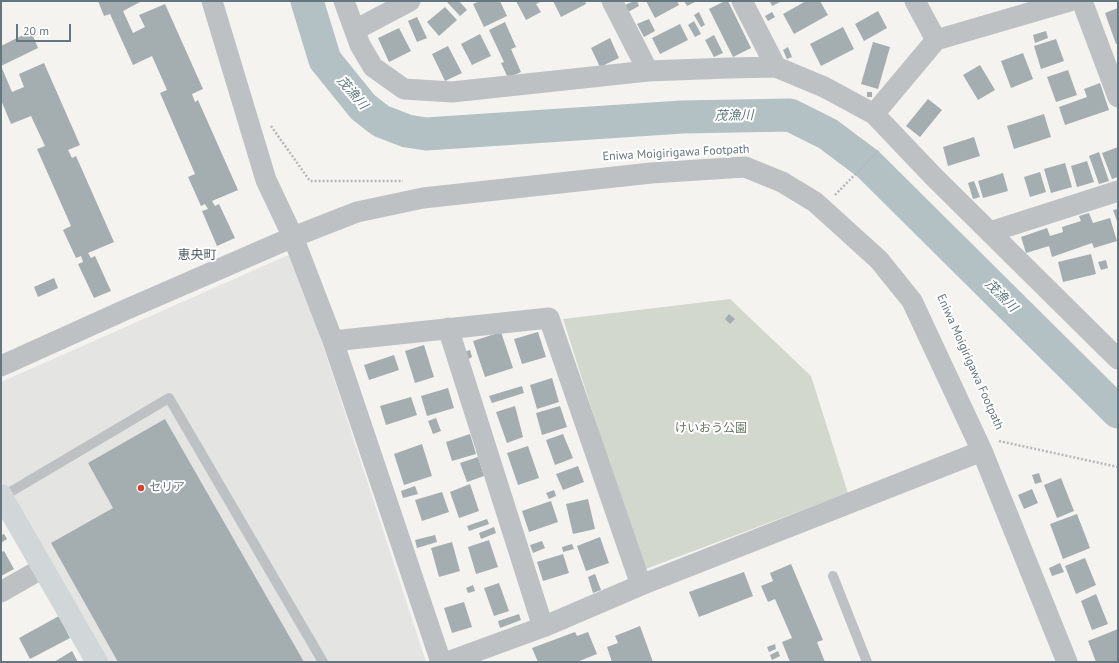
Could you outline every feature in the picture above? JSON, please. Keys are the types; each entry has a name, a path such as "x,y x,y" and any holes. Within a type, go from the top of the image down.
{"street":[{"path":"212,1 266,180 292,237 333,341 441,662"},
{"path":"344,1 360,45 373,67 404,89 452,92 648,72 776,67 824,87 874,114 934,177 1118,359"},
{"path":"355,30 410,1"},
{"path":"612,1 648,72"},
{"path":"742,1 776,67"},
{"path":"915,1 936,40"},
{"path":"874,114 936,40 1070,1"},
{"path":"1082,1 1118,97"},
{"path":"1,366 292,237 357,212 423,198 651,173 745,167 782,182 814,202 878,260 912,301 989,446 1061,660"},
{"path":"990,232 1118,191"},
{"path":"333,341 549,318 641,585"},
{"path":"448,328 543,627"},
{"path":"447,662 543,627 641,585 989,446"},
{"path":"2,496 96,662"},
{"path":"1,592 43,568"}],"lane":[{"path":"2,496 169,398 323,662"},
{"path":"833,576 867,662"}],"path":[{"path":"268,121 310,181 407,181"},
{"path":"833,197 880,148"},
{"name":"Eniwa Moigirigawa Footpath","path":"989,446 1118,467"}],"shaded area":[{"path":"293,253 426,662 102,662 51,574 1,480 1,382"}],"green space":[{"name":"けいおう公園","path":"730,299 811,376 848,493 643,570 563,319"}],"building":[{"path":"98,1 142,1 123,11 133,33 145,27 139,15 165,4 203,89 192,94 195,102 198,100 238,190 212,201 215,206 219,204 235,238 217,246 202,211 208,209 205,204 201,206 188,177 195,174 160,93 167,90 152,56 133,65 110,14 104,16"},
{"path":"459,1 467,10 460,16 447,2"},
{"path":"480,1 500,1 507,16 484,27 473,4"},
{"path":"516,1 542,1 536,4 541,12 526,20"},
{"path":"553,1 585,1 586,4 561,17"},
{"path":"637,1 639,6 628,12 625,5"},
{"path":"646,1 677,1 679,5 655,18"},
{"path":"684,1 697,1 687,6"},
{"path":"728,1 751,48 733,57 709,9"},
{"path":"770,1 782,1 772,6"},
{"path":"806,1 820,1 828,15 794,34 783,14"},
{"path":"445,7 457,20 439,36 427,22"},
{"path":"1118,8 1118,44 1116,44 1105,13"},
{"path":"878,11 887,28 864,41 855,24"},
{"path":"699,12 705,25 701,27 694,15"},
{"path":"772,12 775,17 768,21 765,16"},
{"path":"417,17 427,38 417,42 408,21"},
{"path":"649,19 655,31 644,37 637,24"},
{"path":"694,21 701,34 695,37 688,25"},
{"path":"505,22 516,47 511,49 521,72 508,78 501,63 504,62 489,30"},
{"path":"680,24 688,40 660,54 652,38"},
{"path":"843,27 854,49 821,66 810,44"},
{"path":"399,28 411,51 389,62 378,38"},
{"path":"31,31 38,48 1,66 1,46"},
{"path":"1046,31 1048,38 1035,43 1033,35"},
{"path":"480,34 491,56 472,65 461,44"},
{"path":"714,35 723,53 714,57 705,40"},
{"path":"610,38 619,58 600,67 591,48"},
{"path":"1056,39 1064,61 1041,69 1034,46"},
{"path":"873,42 890,47 878,89 861,84"},
{"path":"448,46 462,73 445,81 432,54"},
{"path":"788,47 792,57 787,59 783,50"},
{"path":"1023,53 1033,79 1011,88 1001,61"},
{"path":"44,63 80,145 68,150 72,158 76,156 114,242 88,253 91,258 95,256 111,291 94,298 78,264 83,262 81,256 76,258 63,230 71,226 37,149 45,146 31,116 11,124 1,100 1,66 12,92 24,87 19,74"},
{"path":"980,65 995,90 978,100 963,75"},
{"path":"1068,70 1077,95 1056,102 1047,77"},
{"path":"1100,83 1109,110 1065,125 1059,107 1087,97 1084,89"},
{"path":"867,92 872,92 872,97 867,97"},
{"path":"928,99 942,110 920,137 906,126"},
{"path":"1044,114 1051,137 1014,149 1007,126"},
{"path":"974,137 980,156 948,166 943,147"},
{"path":"1118,147 1118,177 1112,179 1102,153"},
{"path":"1099,152 1109,181 1099,184 1089,156"},
{"path":"1087,161 1094,182 1077,187 1071,166"},
{"path":"1065,163 1072,187 1051,193 1044,169"},
{"path":"1040,172 1046,192 1030,197 1024,177"},
{"path":"1003,173 1008,191 983,198 978,181"},
{"path":"974,181 980,197 973,199 968,183"},
{"path":"1118,209 1118,224 1113,210"},
{"path":"1089,213 1093,223 1110,218 1117,241 1094,248 1092,243 1052,257 1049,246 1026,253 1021,237 1047,228 1050,236 1063,232 1062,227 1081,221 1079,216"},
{"path":"1091,254 1096,274 1063,282 1058,262"},
{"path":"1106,260 1108,268 1101,270 1098,262"},
{"path":"54,278 58,288 38,297 34,287"},
{"path":"729,314 735,319 730,324 725,319"},
{"path":"501,332 513,368 485,377 473,341"},
{"path":"538,332 546,357 522,364 514,339"},
{"path":"424,345 434,377 415,383 405,351"},
{"path":"470,350 472,357 467,360 464,352"},
{"path":"394,355 399,370 369,380 364,365"},
{"path":"552,378 559,402 537,409 530,385"},
{"path":"522,386 524,393 492,403 489,396"},
{"path":"448,388 454,408 427,416 421,396"},
{"path":"411,397 417,415 386,425 380,406"},
{"path":"515,406 523,437 507,443 496,412"},
{"path":"560,406 567,427 542,435 536,413"},
{"path":"436,418 441,431 433,434 428,421"},
{"path":"165,419 304,662 118,662 51,543 113,508 88,463"},
{"path":"470,434 476,454 452,461 446,442"},
{"path":"563,434 573,458 555,465 546,440"},
{"path":"422,444 432,476 404,485 394,454"},
{"path":"528,446 539,478 518,485 507,453"},
{"path":"478,457 484,476 467,482 460,463"},
{"path":"578,466 584,482 563,490 556,474"},
{"path":"1039,473 1042,482 1035,484 1032,475"},
{"path":"1061,478 1074,511 1057,518 1044,485"},
{"path":"470,484 479,511 459,518 450,492"},
{"path":"415,486 418,494 403,498 401,491"},
{"path":"1032,489 1038,503 1024,509 1018,495"},
{"path":"554,490 556,496 549,499 546,493"},
{"path":"442,492 449,512 422,521 415,500"},
{"path":"588,499 595,529 573,534 566,504"},
{"path":"551,501 558,522 529,532 522,511"},
{"path":"1077,514 1090,548 1063,559 1050,524"},
{"path":"487,519 489,524 469,531 467,526"},
{"path":"494,527 496,533 481,539 479,533"},
{"path":"4,534 7,539 1,543 1,535"},
{"path":"435,535 437,542 417,548 415,540"},
{"path":"600,537 609,563 586,571 577,546"},
{"path":"489,540 498,567 476,574 468,547"},
{"path":"542,541 545,548 533,553 530,545"},
{"path":"452,542 460,571 439,577 431,548"},
{"path":"572,544 574,549 563,552 562,547"},
{"path":"4,551 14,569 1,576 1,552"},
{"path":"563,554 569,573 543,581 537,562"},
{"path":"1085,558 1096,585 1076,594 1065,566"},
{"path":"1060,563 1064,572 1052,576 1049,568"},
{"path":"791,564 823,640 817,642 825,662 790,662 782,642 792,638 775,599 768,602 761,586 773,581 770,573"},
{"path":"744,572 753,596 699,617 689,592"},
{"path":"595,574 601,590 593,593 588,577"},
{"path":"499,583 509,611 494,616 484,588"},
{"path":"473,585 475,591 468,593 466,588"},
{"path":"1096,594 1108,624 1092,630 1081,601"},
{"path":"464,602 472,627 452,633 444,608"},
{"path":"519,614 521,620 500,628 498,621"},
{"path":"59,616 70,638 30,659 19,638"},
{"path":"640,626 653,662 612,662 607,647 618,643 615,636"},
{"path":"1118,629 1118,662 1096,662 1088,641"},
{"path":"575,632 577,636 588,632 597,654 577,662 538,662 532,648"},
{"path":"775,644 776,649 769,652 767,647"},
{"path":"72,651 78,662 54,662"},
{"path":"778,651 780,656 772,660 770,655"}],"waterway":[{"name":"茂漁川","path":"307,1 325,60 363,107 381,121 407,131 426,134 682,117 790,115 828,134 868,164 1118,412"}],"place":[{"name":"セリア","path":"141,488"}],"district":[{"name":"恵央町","path":"197,255"}]}
